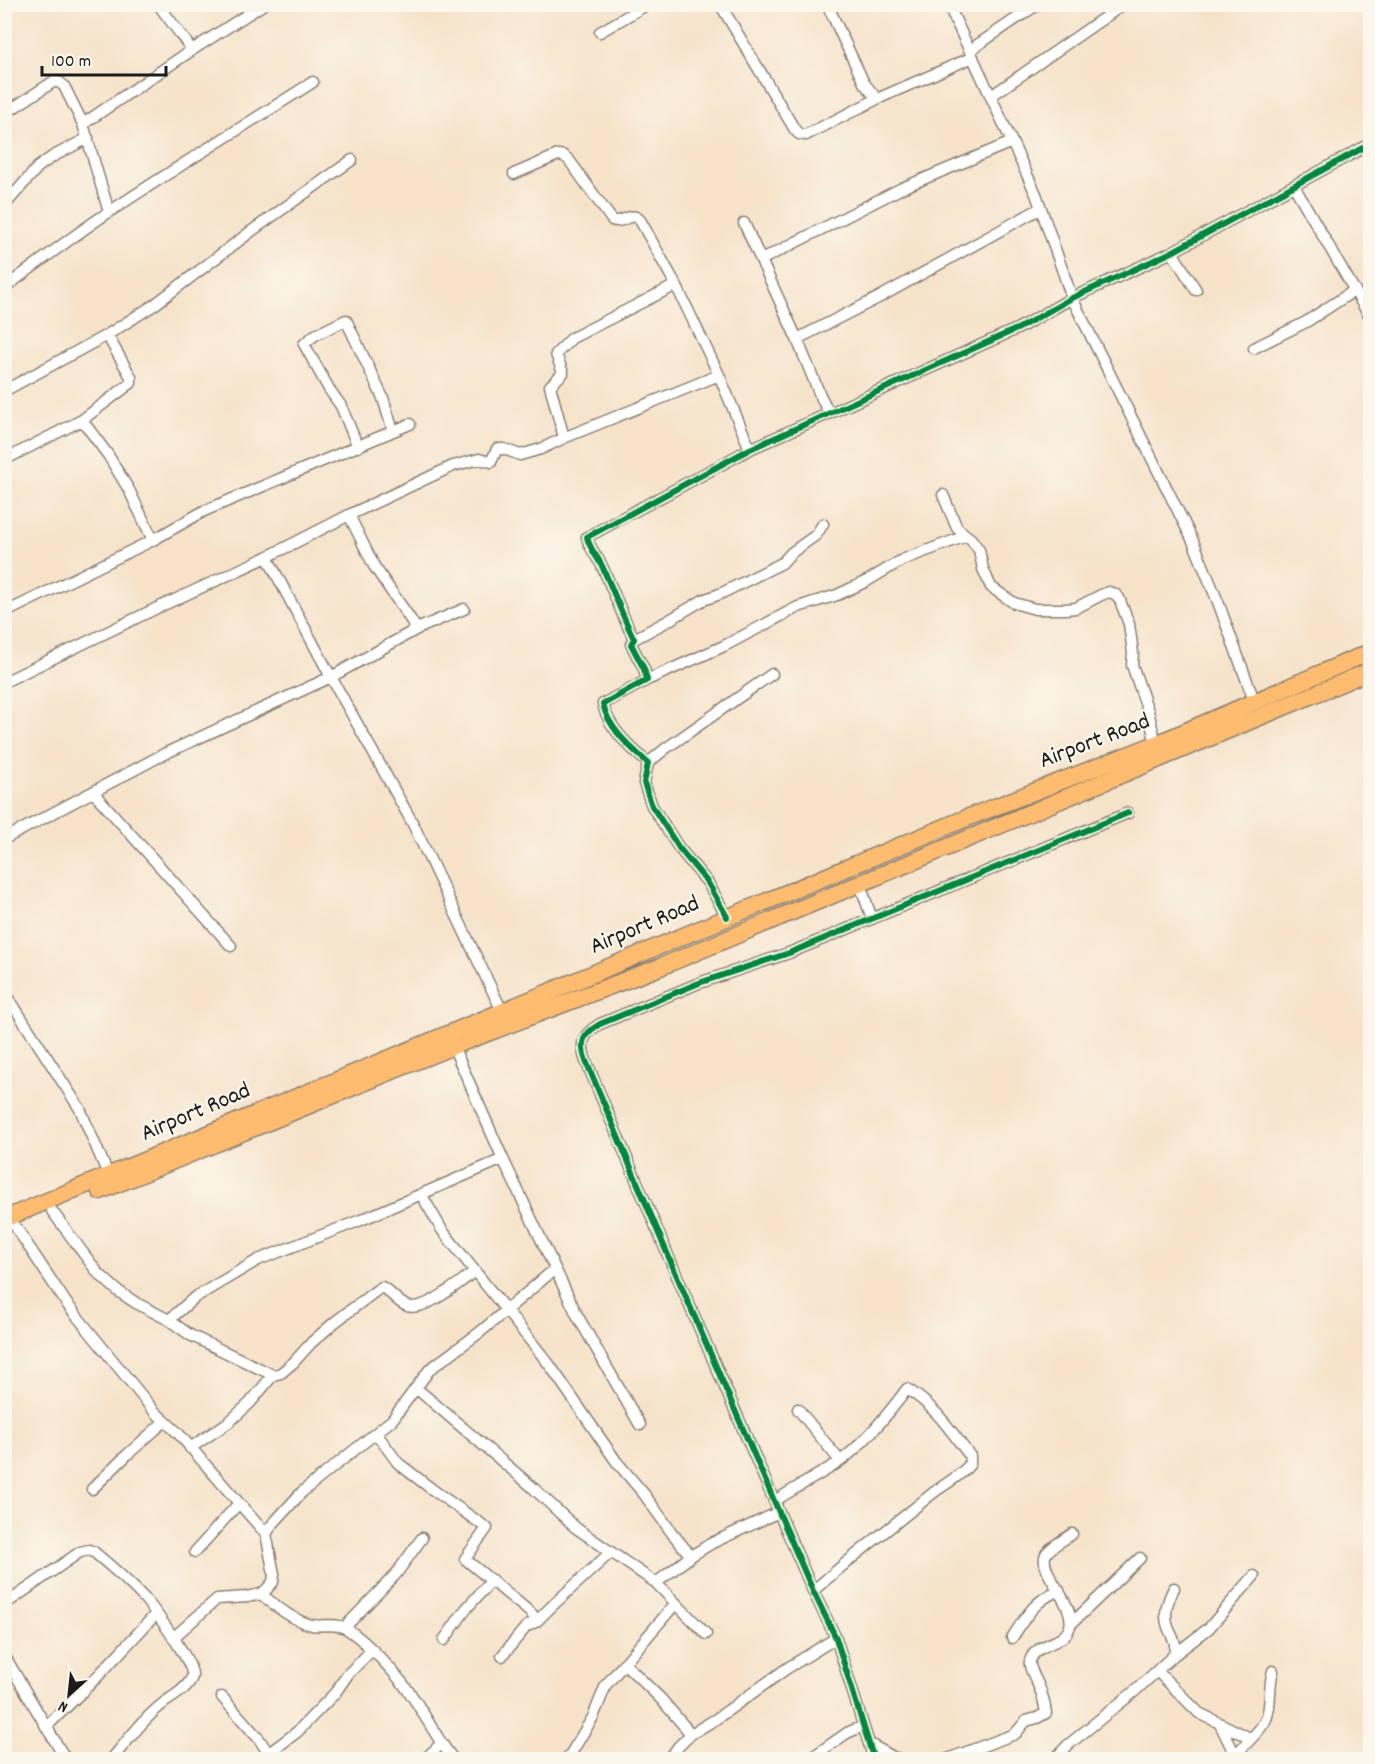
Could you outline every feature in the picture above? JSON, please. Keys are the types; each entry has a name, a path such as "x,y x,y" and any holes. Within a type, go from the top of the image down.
{"highway":[{"name":"Airport Road","path":"8,1225 502,1011 969,816 1156,744 1371,652"},
{"name":"Airport Road","path":"8,1225 52,1211 111,1180 660,967 1371,671"}],"street":[{"path":"158,4 192,50"},
{"path":"83,124 264,4"},
{"path":"600,32 648,4"},
{"path":"720,4 799,134 806,135 972,54 1038,4"},
{"path":"827,4 864,83 877,99"},
{"path":"948,4 1036,194 1072,298 1193,541 1255,703"},
{"path":"991,96 1124,4"},
{"path":"4,114 53,82 59,81 64,86 83,124 109,212"},
{"path":"4,288 109,212 313,82"},
{"path":"4,206 38,167 88,138"},
{"path":"761,260 902,188 1012,142"},
{"path":"647,680 631,644 633,639 608,578 598,557 588,545 586,537 750,449 1019,328 1072,298 1172,252 1371,144"},
{"path":"514,174 558,155 564,156 612,220 616,222 632,215 637,216 676,285 719,375 750,449"},
{"path":"4,391 107,335 154,305 253,230 352,160"},
{"path":"1294,186 1371,317"},
{"path":"797,339 878,298 1041,208"},
{"path":"744,223 829,413"},
{"path":"1172,252 1196,290"},
{"path":"564,438 550,386 563,373 556,354 572,338 676,285"},
{"path":"1254,348 1306,322 1354,290"},
{"path":"358,447 341,406 304,344 315,335 346,320 383,398 393,431"},
{"path":"4,460 82,420 131,383 131,377 107,335"},
{"path":"4,682 453,466 479,459 491,462 497,449 520,455 541,449 719,375"},
{"path":"82,420 108,455 129,490 153,540"},
{"path":"4,613 153,540 204,511 410,424"},
{"path":"943,495 957,528 979,550 983,569 991,587 1014,603 1035,609 1065,609 1076,608 1109,592 1119,598 1130,624 1132,665 1148,711 1156,744"},
{"path":"349,515 374,566 417,629"},
{"path":"633,639 703,600 782,563 791,553 816,535 823,524"},
{"path":"648,763 620,735 606,715 603,704 647,680 724,646 798,607 837,595 902,561 966,536"},
{"path":"267,557 412,822 502,1011"},
{"path":"4,839 164,754 331,677 417,629 464,609"},
{"path":"727,917 708,883 680,848 652,806 644,783 648,763 665,748 771,674"},
{"path":"93,792 231,946"},
{"path":"874,1760 836,1638 813,1591 655,1224 586,1061 582,1043 585,1035 600,1024 699,982 789,952 1128,813"},
{"path":"860,884 872,919"},
{"path":"4,992 80,1109 111,1180"},
{"path":"453,1046 555,1269 578,1315 640,1425"},
{"path":"170,1320 194,1298 258,1260 351,1224 503,1159"},
{"path":"421,1194 442,1230 549,1364 616,1461 691,1556"},
{"path":"52,1211 98,1273 117,1291 170,1320 190,1335 273,1376"},
{"path":"8,1225 67,1304 154,1411 266,1534 274,1574 273,1582 261,1594 217,1599 173,1638"},
{"path":"266,1534 302,1492 392,1420 430,1369 478,1333 555,1269"},
{"path":"190,1448 229,1422 250,1403 273,1376 281,1373 328,1328 382,1287 405,1306 416,1308 427,1304 475,1271"},
{"path":"416,1388 530,1485 576,1528 656,1583 706,1634"},
{"path":"775,1501 840,1461 852,1451 907,1389 927,1403 970,1456 970,1464 964,1471 851,1558 813,1591"},
{"path":"798,1409 840,1461"},
{"path":"92,1489 165,1421"},
{"path":"376,1433 398,1462 487,1528 465,1559 531,1613 537,1621"},
{"path":"195,1552 239,1503"},
{"path":"656,1583 712,1543 779,1512"},
{"path":"1071,1624 1068,1608 1045,1565 1045,1557 1048,1551 1072,1534"},
{"path":"345,1627 396,1574 422,1538"},
{"path":"4,1605 80,1552 89,1550 107,1563 139,1593 173,1638 193,1671 192,1678 177,1694 158,1708 111,1760"},
{"path":"502,1656 526,1627 537,1621 611,1552"},
{"path":"945,1760 1015,1734 1026,1721 1046,1713 1039,1685 1030,1668 1030,1660 1034,1653 1062,1638 1071,1624 1140,1558"},
{"path":"1054,1760 1068,1745 1209,1628 1254,1576"},
{"path":"444,1640 466,1609 492,1580"},
{"path":"1174,1588 1168,1602 1167,1612 1168,1627 1176,1644 1174,1655"},
{"path":"1012,1638 1028,1612 1045,1596 1059,1590"},
{"path":"261,1594 281,1611 312,1625 345,1627 372,1650 406,1688 441,1744 454,1760"},
{"path":"567,1760 593,1717 606,1686 676,1603"},
{"path":"46,1727 156,1614"},
{"path":"669,1760 691,1734 836,1638"},
{"path":"222,1697 259,1739 265,1757 297,1732 372,1650"},
{"path":"4,1656 66,1760"},
{"path":"624,1663 661,1699 691,1734"},
{"path":"1157,1671 1194,1710 1250,1738"},
{"path":"1220,1724 1233,1757 1262,1727 1267,1717 1272,1671"},
{"path":"808,1760 847,1733 863,1726"},
{"path":"424,1760 441,1744"},
{"path":"870,1744 897,1760"}],"cycle path":[{"path":"727,917 708,883 679,848 652,806 644,783 648,763 621,737 606,713 603,704 647,680 631,644 634,639 587,537 750,449 1019,328 1072,298 1172,252 1370,144"},
{"path":"874,1760 836,1638 813,1591 586,1061 583,1049 584,1039 600,1024 699,983 789,953 1128,813"}]}
